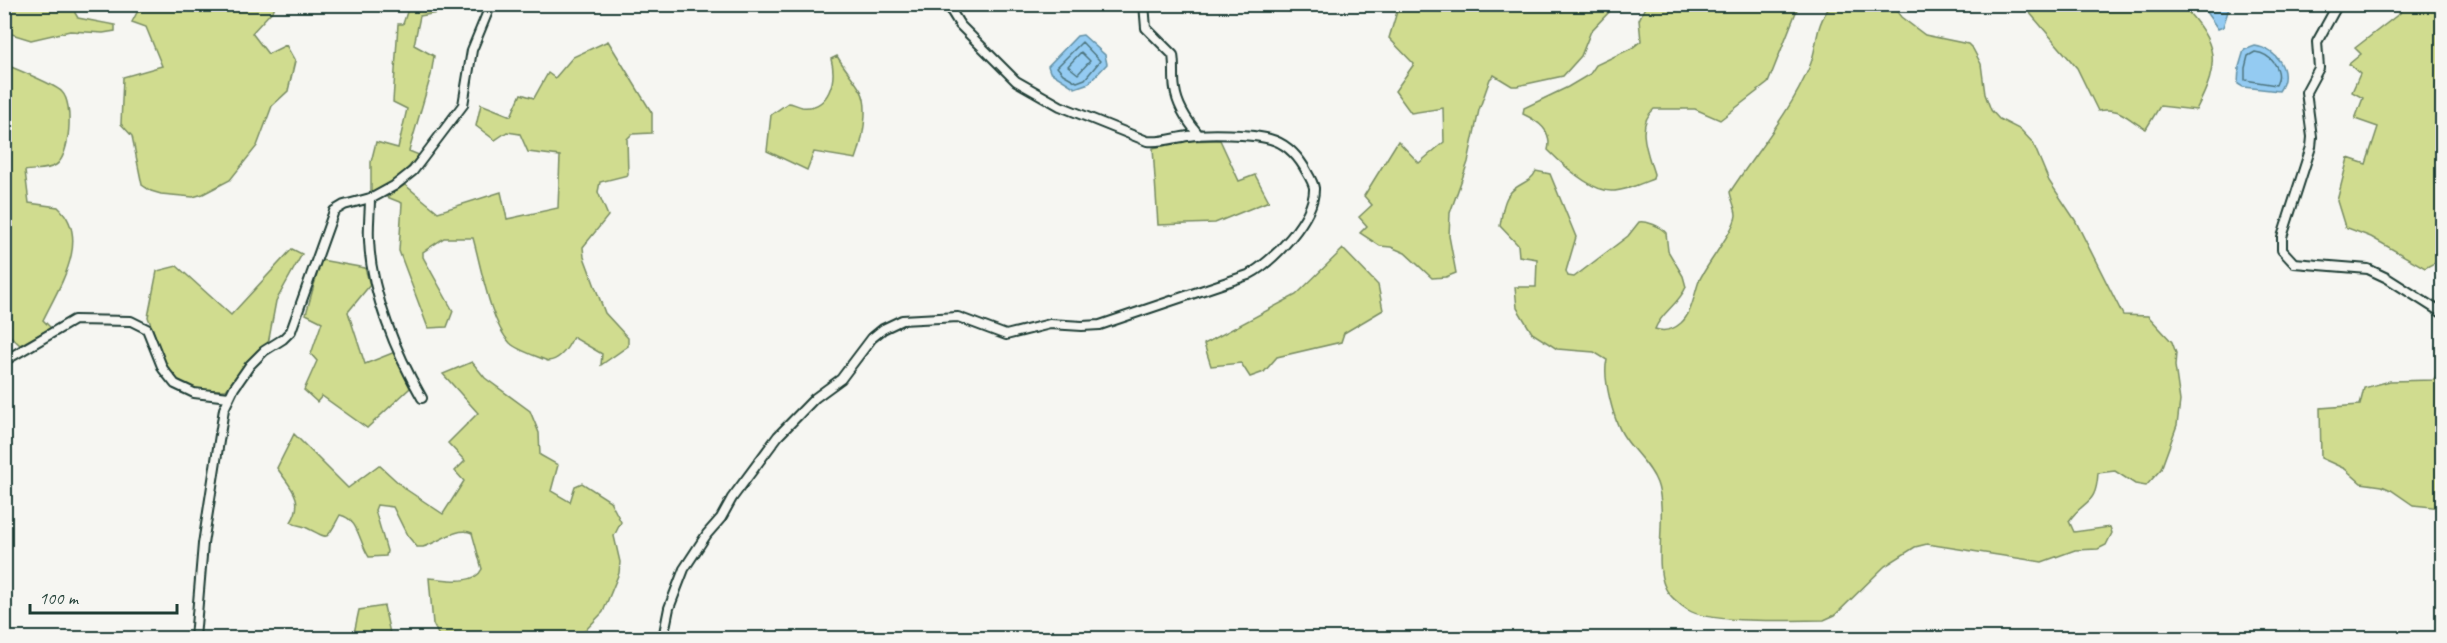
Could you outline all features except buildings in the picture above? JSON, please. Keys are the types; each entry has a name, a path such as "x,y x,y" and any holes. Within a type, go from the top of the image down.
{"street":[{"path":"195,639 203,544 220,424 229,397 250,365 264,351 291,331 334,211 344,205 370,198 394,186 413,171 461,108 472,50 490,4"},
{"path":"663,639 669,608 684,569 707,534 721,518 732,498 778,436 815,398 841,380 872,338 883,329 902,320 958,317 1006,335 1050,324 1100,325 1248,275 1263,266 1276,254 1308,214 1312,204 1314,185 1297,156 1272,139 1199,135 1147,141 1060,106 1016,81 960,25 947,4"},
{"path":"1144,4 1146,28 1173,56 1178,101 1199,135"},
{"path":"2338,4 2316,42 2319,68 2305,95 2312,137 2311,147 2283,237 2282,250 2294,263 2368,269 2387,278 2442,313"},
{"path":"370,198 369,239 377,288 398,350 422,398"},
{"path":"4,361 74,320 131,321 147,329 163,369 175,384 194,393 229,397"}],"green space":[{"path":"1832,4 1892,5 1901,17 1925,35 1968,44 1973,49 1981,64 1985,94 1991,110 1999,119 2021,130 2033,143 2049,181 2075,220 2123,315 2148,316 2172,342 2176,353 2175,366 2180,401 2177,425 2161,469 2146,486 2135,484 2115,471 2098,473 2092,497 2069,521 2074,532 2110,527 2112,533 2106,545 2098,549 2075,550 2042,562 1927,544 1915,547 1885,566 1835,615 1824,620 1732,619 1699,614 1678,603 1665,587 1660,565 1661,509 1657,483 1647,465 1625,438 1617,422 1606,377 1607,360 1594,352 1557,349 1532,333 1517,308 1515,287 1536,287 1537,259 1519,256 1518,245 1500,226 1503,208 1510,193 1531,178 1536,171 1550,174 1576,237 1566,271 1568,276 1574,277 1628,236 1639,222 1650,223 1661,228 1666,233 1668,251 1683,276 1686,287 1655,329 1668,330 1675,327 1688,314 1699,281 1734,221 1736,213 1730,192 1783,116 1801,85 1812,60 1822,20"},
{"path":"4,5 76,5 75,13 78,18 115,25 115,31 103,33 70,31 31,40 5,32"},
{"path":"141,5 274,5 274,9 252,33 268,54 286,45 295,61 288,91 272,106 257,146 230,180 193,197 161,194 142,185 132,136 121,124 123,77 162,66 146,27 132,22"},
{"path":"407,5 442,5 437,13 420,16 414,45 434,56 431,75 409,151 419,155 391,184 371,193 371,162 376,142 398,148 407,109 393,102 398,24 403,24 408,9"},
{"path":"1399,5 1611,5 1609,12 1591,31 1581,56 1563,76 1517,86 1512,86 1494,75 1490,79 1479,110 1468,162 1450,213 1449,236 1456,273 1446,277 1432,278 1405,253 1391,247 1380,246 1360,233 1367,226 1359,217 1372,205 1364,196 1398,141 1419,163 1444,142 1443,108 1411,113 1395,91 1414,64 1389,38"},
{"path":"1646,5 1796,5 1798,7 1768,83 1720,120 1695,109 1654,109 1648,116 1644,131 1646,149 1654,174 1653,179 1616,191 1595,187 1577,176 1548,150 1546,132 1539,123 1523,114 1524,108 1568,87 1590,74 1596,65 1632,48 1641,41 1639,20"},
{"path":"2023,5 2182,5 2203,31 2212,54 2209,79 2196,110 2160,106 2146,129 2119,112 2098,111 2077,68"},
{"path":"2403,5 2442,5 2442,265 2436,262 2425,268 2371,237 2345,227 2337,201 2348,158 2366,164 2378,127 2355,119 2363,98 2352,92 2360,74 2349,64 2361,54 2355,48 2400,13"},
{"path":"608,41 652,113 652,133 632,134 627,139 628,175 600,182 598,192 608,216 583,247 584,257 605,313 628,338 628,346 601,365 602,354 573,337 563,353 548,361 513,346 497,322 473,238 444,238 423,252 423,257 453,311 447,327 428,328 399,251 402,203 387,197 405,185 438,212 501,192 507,219 558,208 560,156 528,152 520,134 507,132 495,140 476,126 481,104 511,116 521,94 534,98 548,73 555,78 573,57"},
{"path":"837,56 864,98 864,125 856,159 814,152 807,170 767,151 771,115 788,103 811,107 825,99 832,84 831,59"},
{"path":"4,64 44,81 62,92 66,98 69,118 67,141 61,160 49,168 25,171 29,203 58,207 68,219 72,233 72,248 64,278 43,320 51,328 20,345 5,331"},
{"path":"1220,140 1239,181 1255,175 1269,201 1215,223 1158,225 1153,148 1183,141"},
{"path":"292,249 302,254 276,301 268,344 249,360 226,390 200,390 181,385 166,366 148,317 157,271 177,266 231,315"},
{"path":"1343,249 1378,285 1383,310 1344,333 1341,342 1277,357 1264,372 1250,377 1241,363 1211,366 1204,344 1296,295"},
{"path":"321,260 365,268 370,285 348,312 365,364 395,352 410,388 367,428 322,396 317,402 304,390 317,361 311,354 322,322 306,314"},
{"path":"472,362 485,378 530,411 539,433 540,455 558,465 551,491 570,502 575,486 582,483 610,501 621,522 614,536 620,562 619,573 603,612 578,638 440,638 433,624 429,578 466,580 478,574 482,569 472,533 460,532 423,547 417,547 407,535 393,507 377,505 375,510 387,551 386,556 369,557 355,526 346,517 340,515 326,536 291,522 297,507 296,500 291,488 277,468 294,434 348,488 379,465 404,488 443,514 464,481 455,471 465,461 448,443 478,413 443,374"},
{"path":"2441,363 2442,508 2413,505 2382,486 2361,483 2345,469 2321,458 2320,408 2360,405 2364,388 2390,381 2434,380"},
{"path":"384,606 391,638 353,638 359,610"}],"water":[{"path":"2201,5 2230,5 2223,27 2218,29"},
{"path":"1083,35 1105,55 1107,64 1089,83 1075,88 1050,72 1048,66 1077,36"},
{"path":"2255,46 2270,51 2280,62 2284,76 2279,91 2243,87 2238,84 2239,67 2244,50"}]}
